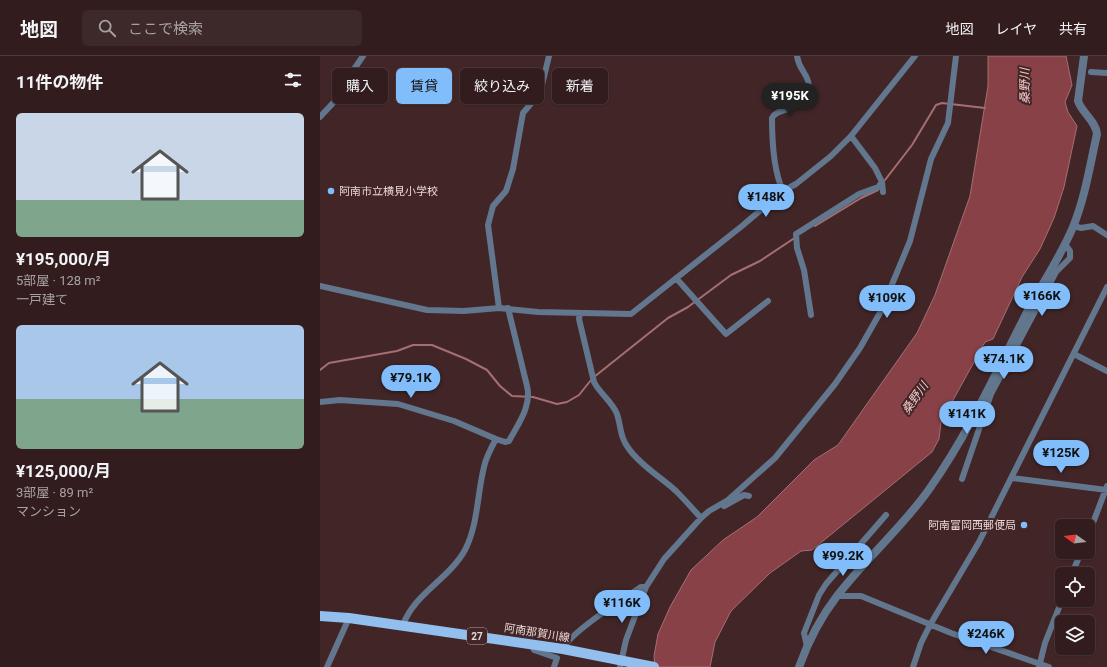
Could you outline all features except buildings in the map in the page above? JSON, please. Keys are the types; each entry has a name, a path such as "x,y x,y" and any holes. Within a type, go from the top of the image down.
{"main road":[{"name":"阿南那賀川線","path":"320,616 403,625 563,648 621,663 633,662 654,667"}],"street":[{"path":"320,117 334,102 363,56"},
{"path":"500,308 488,225 493,206 506,191 513,169 523,113 540,94 549,56"},
{"path":"783,191 780,185 774,152 772,118 778,112 793,107 800,100 808,84 808,81 798,66 797,56"},
{"path":"320,286 427,310 464,311 508,308 538,312 632,314 742,226 783,191 796,184 831,156 851,136 915,56"},
{"path":"621,663 631,626 646,587 664,559 709,511 728,500 775,458 835,384 860,348 881,311 910,241 931,159 948,123 956,56"},
{"path":"799,667 807,646 824,615 837,596 857,572 906,521 954,452 989,391 1027,312 1074,226 1082,199 1097,134 1097,127 1080,106 1078,101 1084,56"},
{"path":"1091,72 1107,73"},
{"path":"851,136 875,168 882,182 883,192"},
{"path":"811,315 804,270 797,248 796,234 859,194 878,187 882,182"},
{"path":"1074,226 1081,228 1093,226 1107,235"},
{"path":"676,278 726,334 768,301"},
{"path":"913,667 921,643 930,625 979,542 1107,287"},
{"path":"320,402 340,400 398,404 454,421 505,442 509,441 524,414 529,399 508,308"},
{"path":"580,313 579,319 594,382 617,415 622,437 625,443 644,464 676,491 702,518"},
{"path":"1074,354 1107,370"},
{"path":"962,479 989,391"},
{"path":"403,625 410,610 450,569 464,551 474,525 484,468 496,439"},
{"path":"1012,478 1107,489 1095,519"},
{"path":"702,518 744,495 749,496"},
{"path":"807,646 804,634 819,595 826,584 886,515"},
{"path":"563,648 565,642 597,618 640,587 646,587"},
{"path":"837,596 861,596 930,625 1039,666 1049,667"},
{"path":"1039,666 1045,643 1059,607"},
{"path":"326,667 348,618"},
{"path":"532,644 534,650 557,658 554,667"}],"water":[{"name":"桑野川","path":"988,56 1066,56 1072,85 1065,102 1068,112 1077,126 1064,187 1054,218 1040,249 1022,277 993,339 985,342 941,422 939,439 932,452 812,550 801,551 770,573 731,611 715,642 710,667 655,667 654,656 658,634 670,607 691,570 723,540 757,517 814,460 838,445 917,333 935,295 970,196 988,86"}],"waterway":[{"path":"885,180 912,145 936,105 942,103 985,108"},
{"path":"815,226 861,198 878,190"},
{"path":"594,377 668,318 688,307 731,275 760,261 796,237"},
{"path":"320,370 329,363 397,351 413,345 432,345 466,359 487,370 500,386 512,396 533,397 557,404 567,402 579,395 591,380"}],"place":[{"name":"阿南市立横見小学校","path":"331,191"},
{"name":"阿南富岡西郵便局","path":"1024,525"}]}
